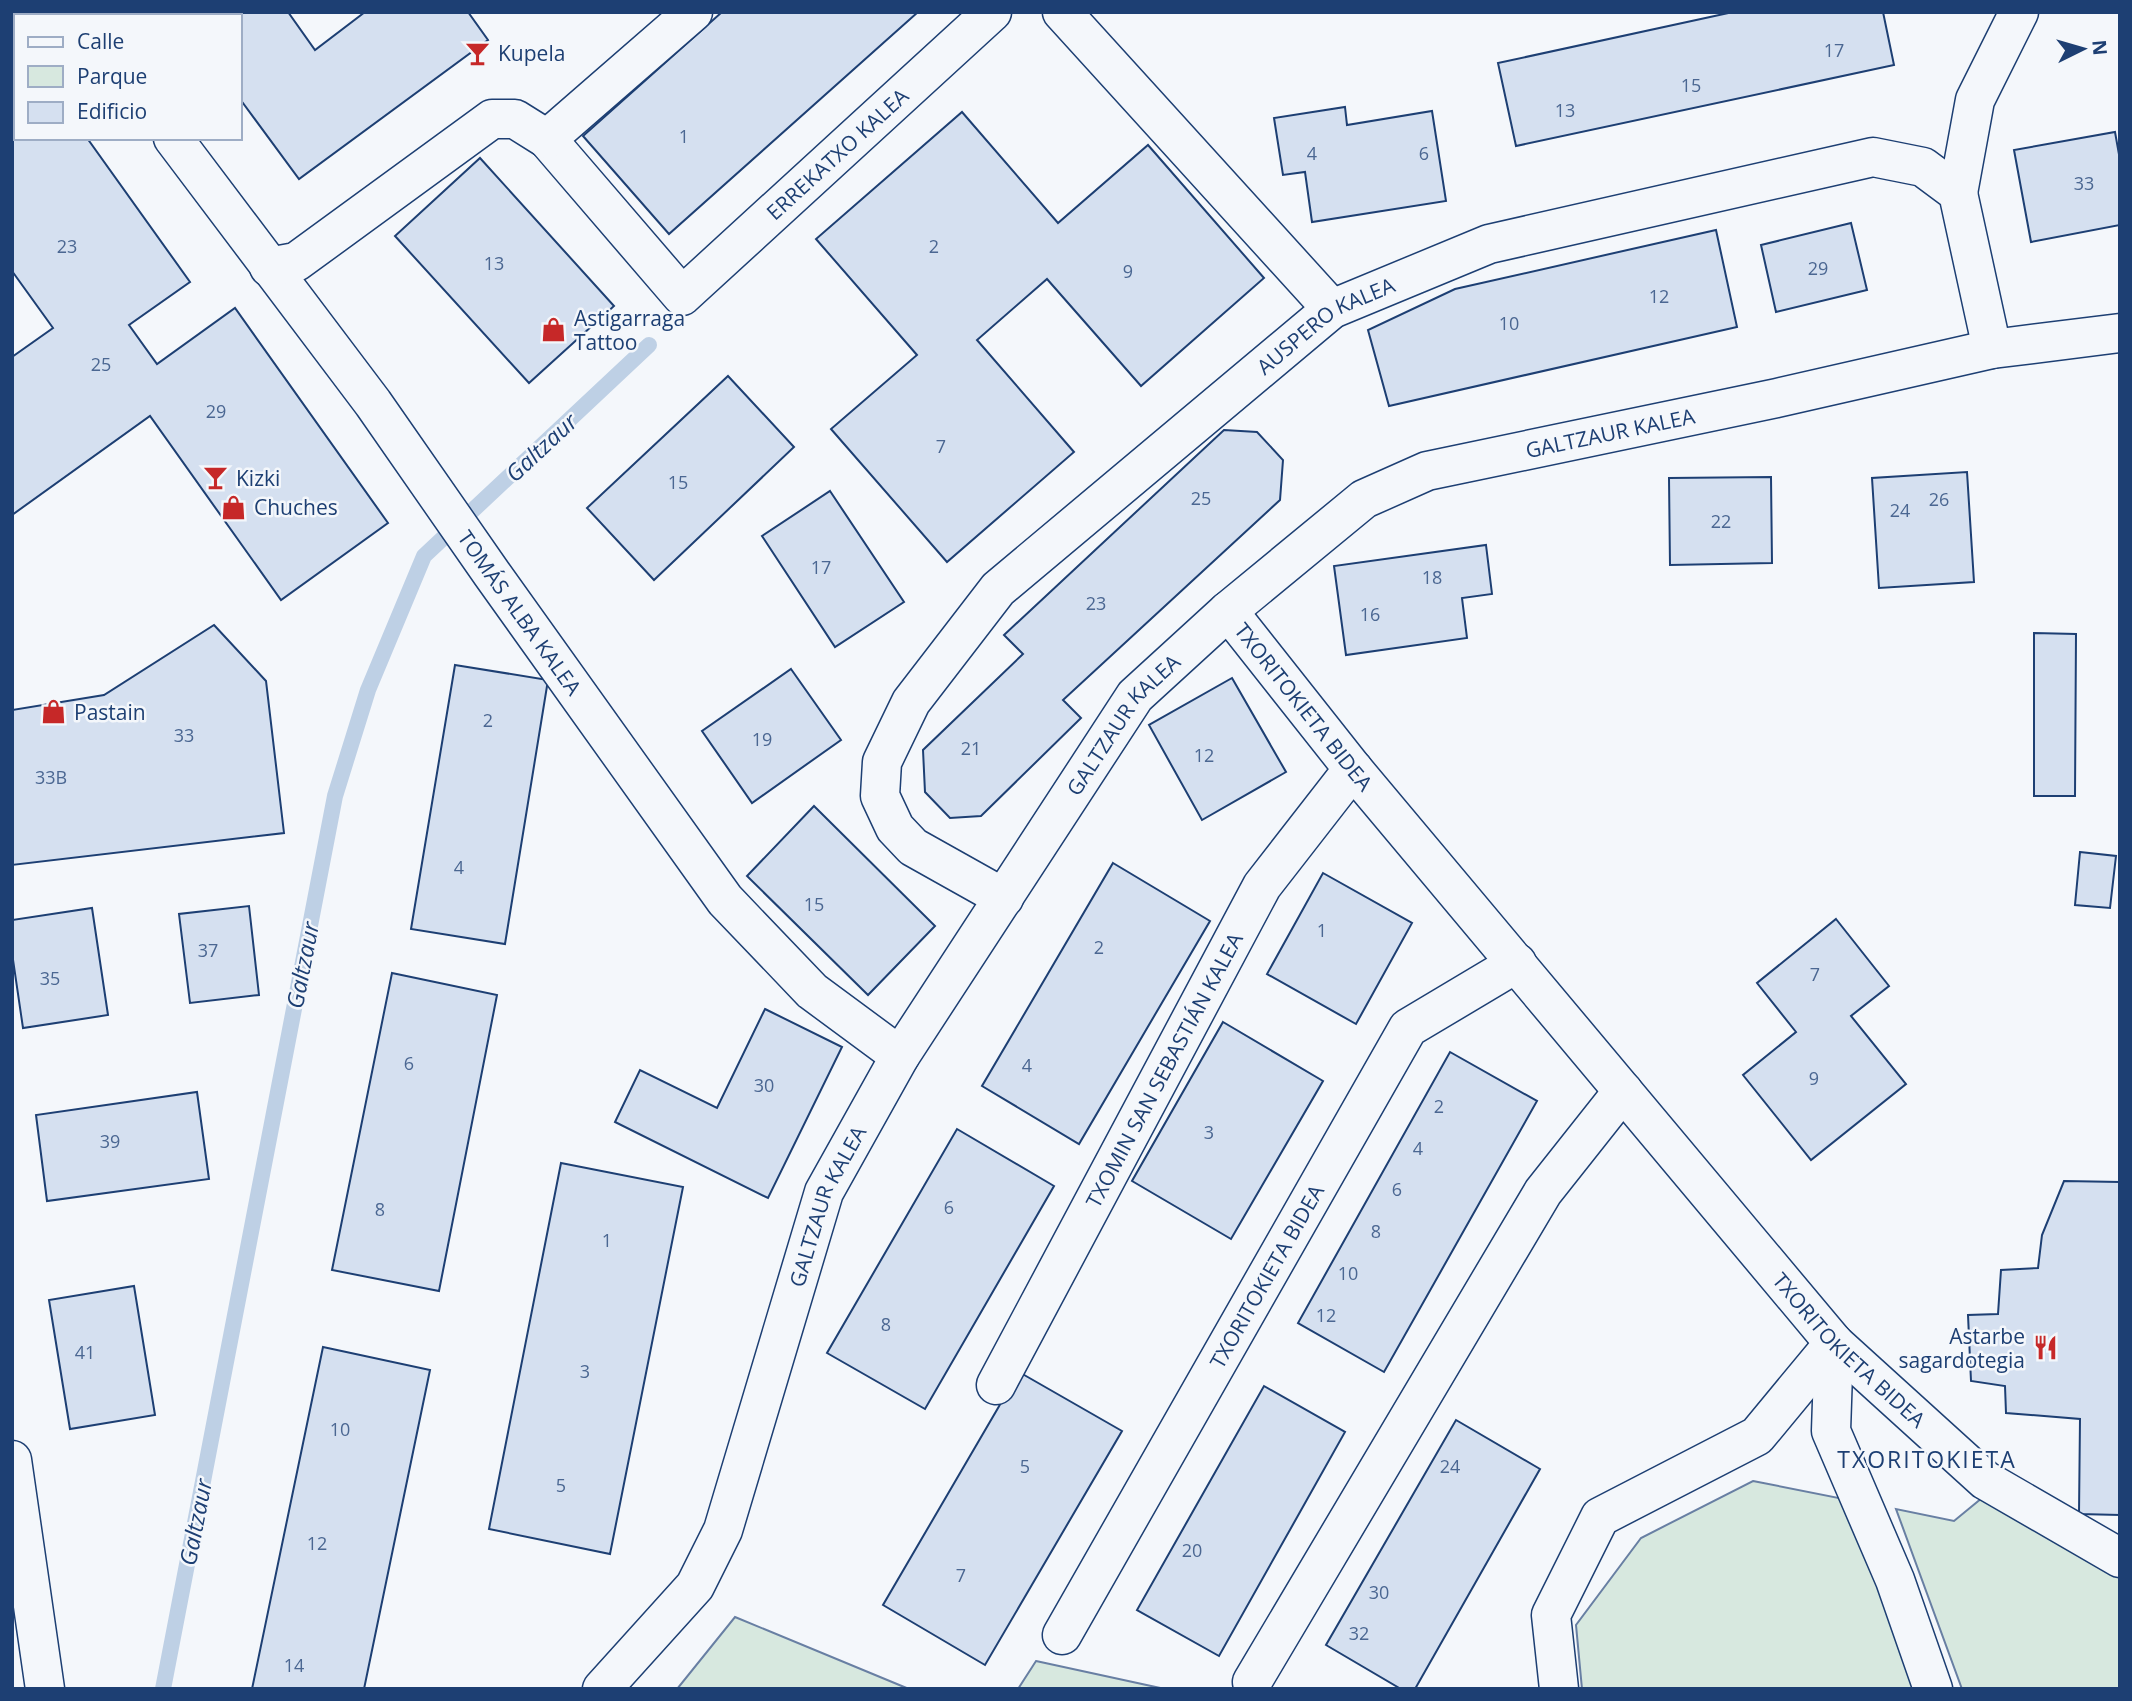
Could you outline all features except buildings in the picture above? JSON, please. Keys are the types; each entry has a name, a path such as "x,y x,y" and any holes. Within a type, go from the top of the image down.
{"street":[{"path":"269,267 296,262 492,119 515,119 547,139 693,12"},
{"name":"ERREKATXO KALEA","path":"547,139 682,296 992,12"},
{"path":"1062,12 1332,309"},
{"path":"1992,349 1958,193 1975,100 2019,12"},
{"name":"TOMÁS ALBA KALEA","path":"174,140 373,403 725,900 812,991 900,1056"},
{"name":"AUSPERO KALEA","path":"1004,898 914,847 895,828 880,796 882,762 911,702 998,589 1332,309 1489,244 1873,157 1923,167 1958,193"},
{"name":"GALTZAUR KALEA","path":"602,1689 695,1586 723,1530 824,1192 900,1056 1135,696 1228,611 1364,499 1427,471 1777,398 1992,349 2120,333"},
{"name":"TXORITOKIETA BIDEA","path":"1228,611 1353,769 1834,1343 1985,1480 2120,1558"},
{"name":"TXOMIN SAN SEBASTIÁN KALEA","path":"996,1385 1262,886 1353,769"},
{"name":"TXORITOKIETA BIDEA","path":"1062,1635 1408,1028 1517,963"},
{"path":"1252,1682 1543,1192 1623,1091"},
{"path":"1559,1689 1550,1615 1600,1517 1757,1436 1834,1343"},
{"path":"1834,1343 1831,1431 1895,1580 1933,1689"},
{"path":"12,1460 45,1689"}],"green space":[{"path":"1753,1481 1849,1500 1919,1689 1582,1689 1576,1625 1641,1538"},
{"path":"1982,1498 2120,1578 2120,1689 1962,1689 1896,1509 1954,1521"},
{"path":"735,1617 909,1689 677,1689"},
{"path":"1036,1661 1165,1689 1018,1689"}],"waterway":[{"name":"Galtzaur","path":"163,1689 335,796 368,690 424,556 649,345"}],"place":[{"name":"Kupela","path":"478,53"},
{"name":"Astigarraga Tattoo","path":"554,330"},
{"name":"Kizki","path":"216,478"},
{"name":"Chuches","path":"234,507"},
{"name":"Pastain","path":"54,712"},
{"name":"Astarbe sagardotegia","path":"2045,1348"}],"district":[{"name":"TXORITOKIETA","path":"1927,1459"}]}
